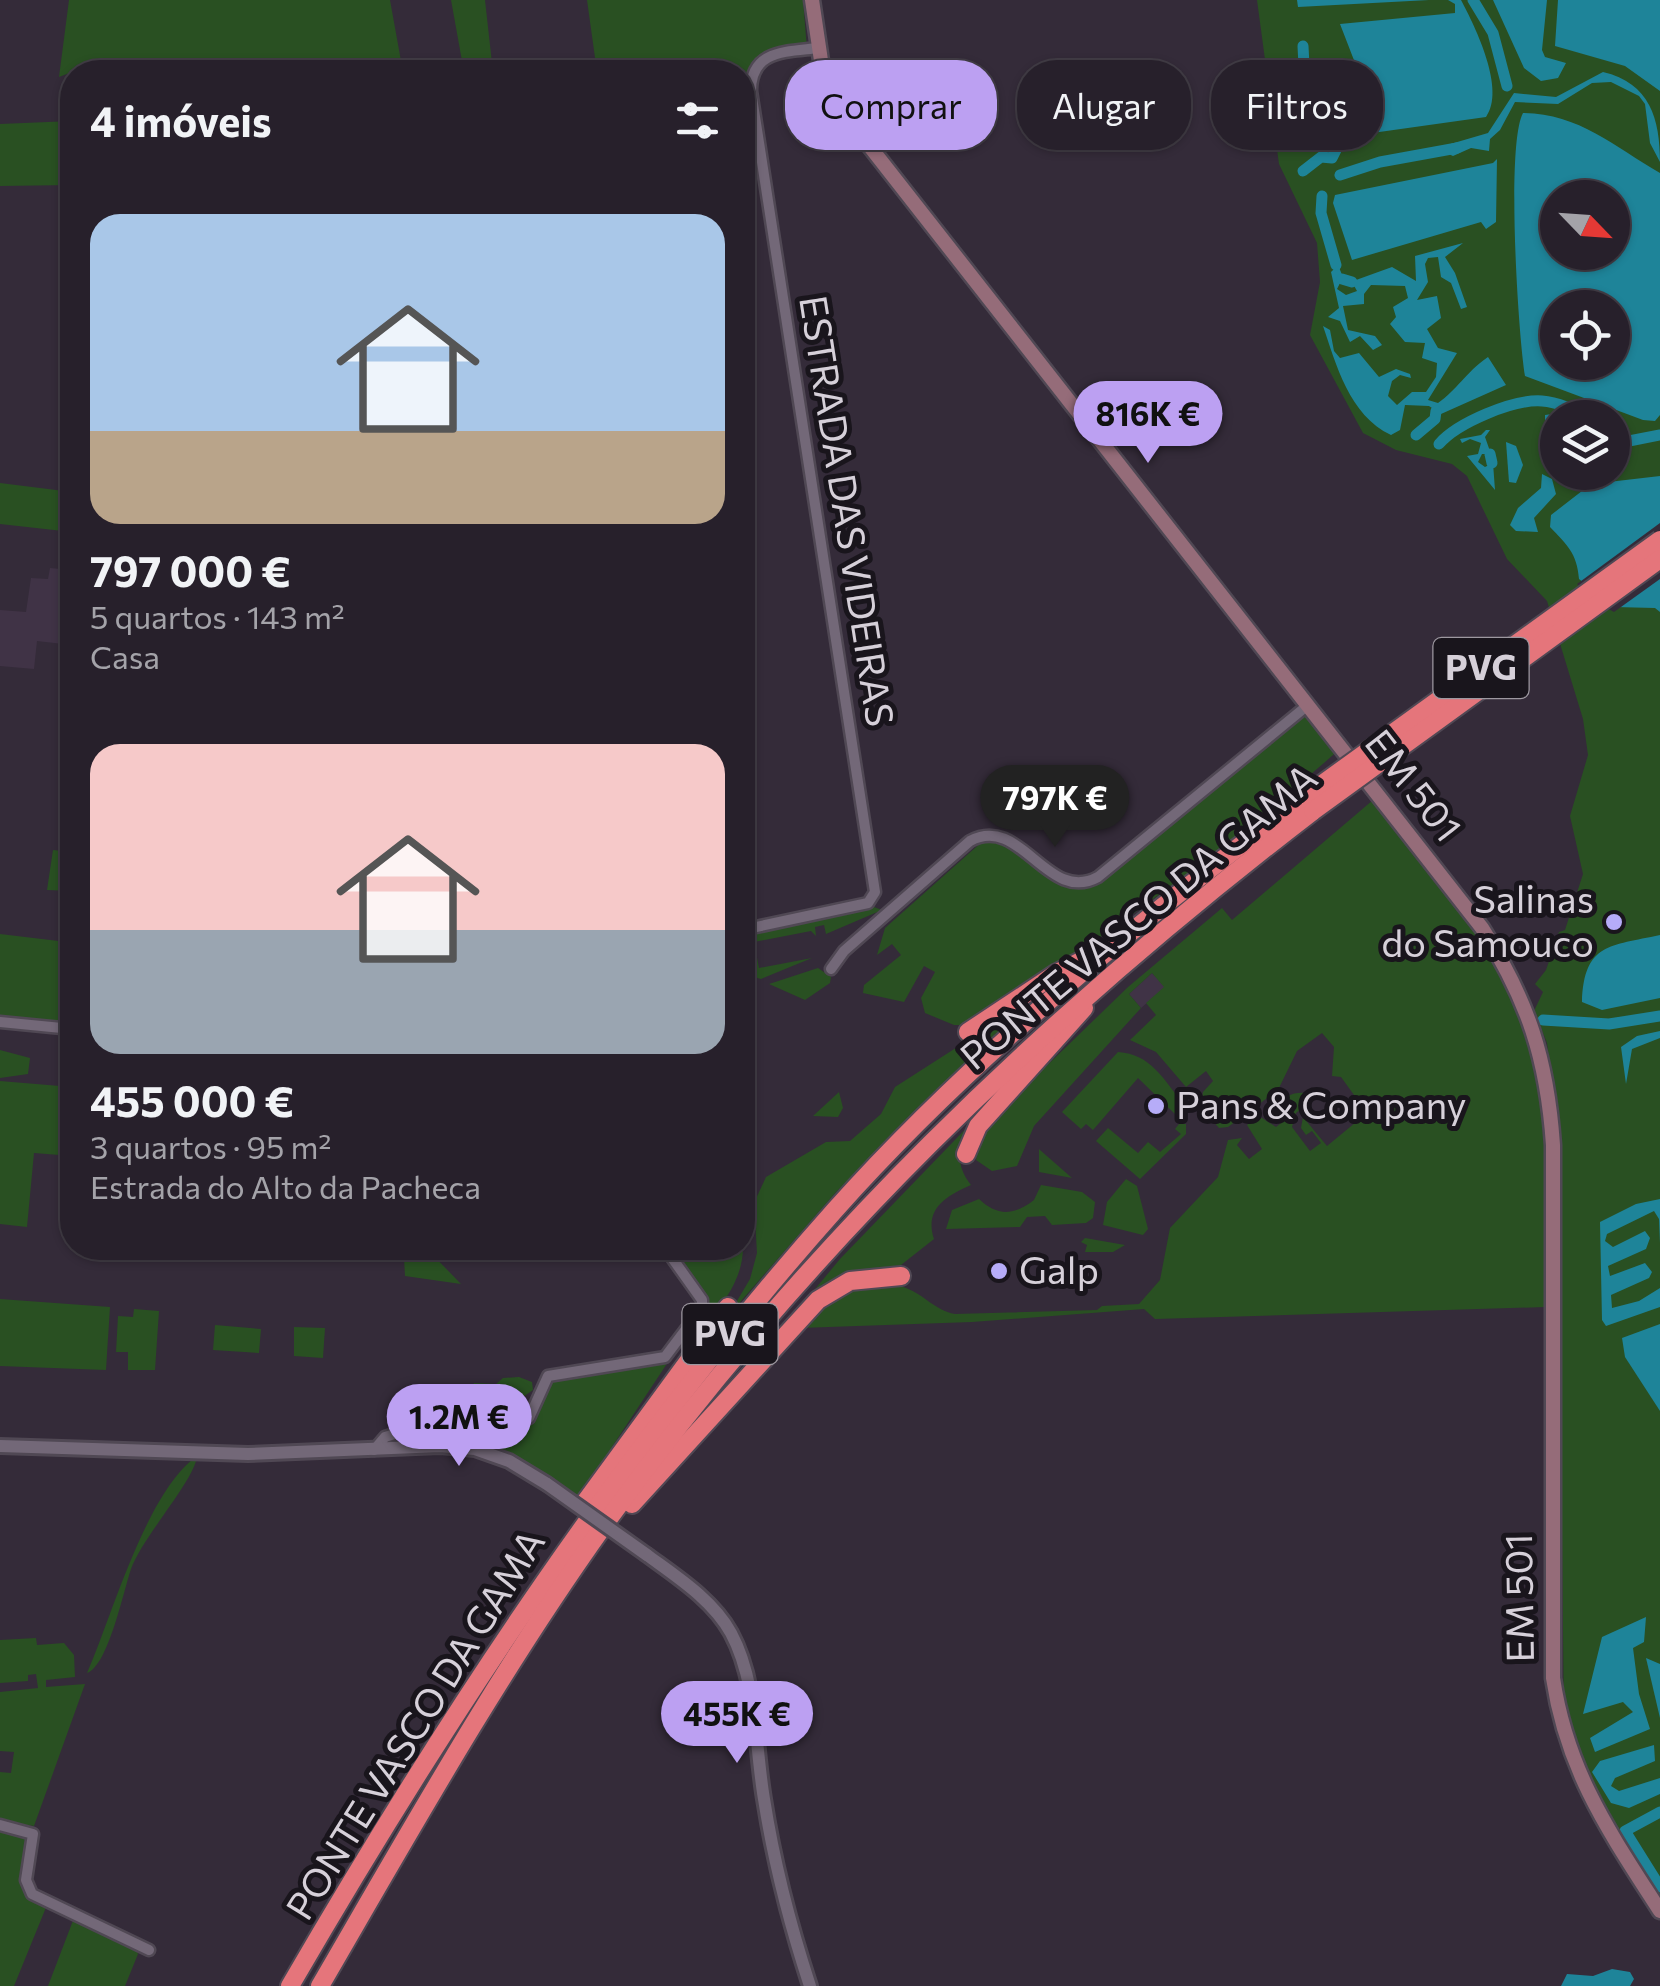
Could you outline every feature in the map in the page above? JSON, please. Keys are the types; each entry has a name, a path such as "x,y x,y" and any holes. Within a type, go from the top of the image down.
{"highway":[{"name":"PONTE VASCO DA GAMA","path":"320,1986 470,1730 564,1584 676,1429 802,1276 942,1128 1119,965 1308,805 1660,540"},
{"name":"PONTE VASCO DA GAMA","path":"290,1986 506,1636 671,1406 837,1208 956,1087 1119,941 1660,559"},
{"path":"968,1032 1057,972 1119,941"},
{"path":"966,1154 978,1126 1119,965"},
{"path":"564,1584 818,1300 850,1280 901,1276"},
{"path":"506,1636 604,1472 728,1308"}],"main road":[{"name":"EM 501","path":"812,0 823,74 842,111 1482,928 1530,1014 1549,1091 1553,1144 1555,1691 1579,1778 1660,1911"}],"street":[{"name":"ESTRADA DAS VIDEIRAS","path":"755,70 766,56 818,48"},
{"name":"ESTRADA DAS VIDEIRAS","path":"755,118 875,892 868,903 755,927"},
{"path":"831,969 844,952 970,840 986,832 1000,834 1064,882 1087,883 1308,705"},
{"path":"0,1022 60,1029"},
{"path":"373,1451 385,1437 404,1431 529,1418 544,1382 559,1372 665,1357 702,1308 702,1300 674,1260"},
{"path":"0,1446 248,1454 424,1447 476,1449 509,1461 547,1484 647,1555 710,1606 731,1633 745,1671 764,1801 787,1914 810,1986"},
{"path":"0,1825 32,1834 26,1880 32,1894 150,1950"}],"shaded area":[{"path":"50,568 60,569 60,644 37,641 34,669 0,666 0,610 26,612 31,578 48,579"},
{"path":"1152,973 1165,987 1141,1008 1129,994"}],"green space":[{"path":"69,0 390,0 401,60 61,60"},
{"path":"451,0 485,0 492,60 462,60"},
{"path":"587,0 803,0 807,49 779,52 755,74 755,60 595,60"},
{"name":"Salinas do Samouco","path":"1257,0 1660,0 1660,1906 1581,1772 1564,1728 1558,1133 1547,1043 1534,1011 1543,992 1535,984 1546,970 1559,932 1565,930 1583,874 1570,816 1588,755 1583,719 1547,601 1507,559 1467,476 1452,464 1396,450 1363,433 1310,335 1320,282 1317,243 1279,164 1277,150 1383,150 1383,60 1265,60"},
{"path":"755,109 762,164 755,165"},
{"path":"60,122 60,185 0,186 0,124"},
{"path":"0,483 60,490 60,531 0,524"},
{"path":"1308,705 1342,747 1161,893 971,1025 954,1025 925,1013 921,998 935,972 924,966 904,1002 863,993 864,985 901,955 892,944 877,955 885,928 984,840 1009,848 1054,876 1087,883"},
{"path":"1373,800 1476,933 1523,1019 1540,1088 1544,1125 1545,1307 1155,1319 1144,1309 972,1322 800,1328 835,1299 876,1283 906,1288 955,1314 1097,1310 1102,1306 1139,1304 1160,1280 1170,1228 1218,1177 1228,1140 1242,1138 1237,1145 1249,1159 1262,1149 1247,1125 1259,1116 1276,1127 1286,1119 1278,1109 1281,1103 1294,1094 1318,1095 1296,1113 1292,1127 1310,1151 1321,1143 1312,1131 1306,1135 1301,1128 1303,1117 1327,1146 1367,1113 1341,1077 1332,1076 1334,1047 1322,1033 1297,1051 1278,1090 1228,1127 1219,1128 1201,1107 1203,1092 1213,1081 1206,1071 1186,1087 1156,1052 1130,1040 1156,1015 1146,1003 1164,987 1152,973 1129,994 1141,1008 1034,1126 1017,1166 992,1171 976,1160 980,1134 996,1115 1128,987 1222,908 1232,920"},
{"path":"53,850 60,851 60,891 47,890"},
{"path":"874,907 882,910 826,934 824,925 815,927 816,936 811,931 755,942 755,932"},
{"path":"0,934 60,941 60,1022 0,1016"},
{"path":"755,947 759,968 812,958 761,979 755,977"},
{"path":"818,968 831,977 830,983 805,1000 769,984"},
{"path":"1029,1001 837,1191 728,1316 750,1279 757,1253 755,1201 766,1177 826,1142 850,1141 881,1114 895,1087"},
{"path":"0,1050 30,1058 28,1074 0,1078"},
{"path":"1118,1052 1139,1057 1155,1069 1182,1102 1176,1115 1138,1078 1093,1130 1086,1124 1081,1129 1062,1112"},
{"path":"0,1081 60,1086 60,1155 34,1153 27,1227 0,1224"},
{"path":"839,1092 843,1108 838,1117 813,1116"},
{"path":"980,1114 961,1149 961,1166 971,1185 939,1205 932,1219 934,1239 901,1265 849,1273 787,1323 840,1259"},
{"path":"1186,1124 1186,1134 1140,1179 1096,1141 1108,1128 1138,1153 1148,1142 1160,1152 1181,1134 1175,1129"},
{"path":"1040,1150 1072,1178 1039,1172"},
{"path":"1126,1179 1137,1186 1148,1229 1143,1235 1103,1225 1107,1202"},
{"path":"1041,1185 1082,1192 1095,1202 1093,1218 1086,1223 1052,1225 1045,1216 1027,1217 1020,1227 946,1229 952,1210 979,1199 992,1209 1012,1211 1034,1200"},
{"path":"1085,1238 1125,1245 1113,1252 1085,1252 1087,1245 1081,1242"},
{"path":"404,1260 438,1260 461,1284 405,1276"},
{"path":"677,1260 741,1260 729,1294 719,1308 709,1304"},
{"path":"0,1299 110,1307 106,1370 0,1366"},
{"path":"134,1309 159,1311 155,1370 128,1370 128,1352 116,1352 118,1316 133,1317"},
{"path":"215,1325 261,1329 259,1353 213,1350"},
{"path":"294,1327 325,1328 323,1358 294,1356"},
{"path":"668,1362 579,1497 533,1468 490,1450 444,1443 390,1444 385,1440 473,1424 519,1426 538,1414 547,1387 557,1377"},
{"path":"519,1377 532,1382 533,1390 498,1410 459,1415 474,1383 496,1384 503,1378"},
{"path":"197,1456 188,1479 137,1556 108,1643 95,1668 87,1673 146,1527 178,1474"},
{"path":"36,1638 37,1645 64,1643 74,1655 75,1677 46,1680 46,1687 85,1684 34,1826 0,1821 0,1772 11,1773 14,1752 0,1751 0,1692 38,1688 36,1674 28,1675 28,1681 0,1683 0,1640"},
{"path":"0,1828 25,1834 30,1842 25,1891 47,1905 14,1986 0,1986"},
{"path":"74,1918 135,1946 138,1954 125,1986 48,1986"}],"water":[{"path":"1297,0 1429,0 1298,7"},
{"path":"1448,0 1461,0 1487,59 1493,91 1486,117 1383,131 1383,60 1354,60 1340,24 1455,13 1455,4"},
{"path":"1493,0 1547,0 1542,50 1545,57 1566,63 1558,78 1541,81 1524,68"},
{"path":"1558,0 1660,0 1660,91 1625,66 1555,46"},
{"path":"1603,72 1632,85 1649,105 1658,131 1660,162 1650,143 1645,104 1639,96 1611,82 1592,83 1558,104 1515,102 1500,130 1490,139 1489,151 1471,148 1453,156 1444,152 1447,145 1488,133 1514,93 1556,97"},
{"path":"1523,113 1579,125 1660,173 1660,415 1655,421 1630,415 1630,400 1589,400 1525,376 1515,240 1515,161"},
{"path":"1497,159 1496,222 1486,229 1481,222 1352,260 1333,203 1335,195 1493,163"},
{"path":"1463,243 1445,257 1467,307 1461,309 1451,283 1441,277 1438,257 1428,258 1425,264 1428,282 1417,300 1437,296 1441,318 1427,329 1438,348 1457,353 1428,400 1438,403 1488,357 1506,385 1441,414 1429,406 1405,405 1400,430 1391,435 1364,415 1354,402 1323,326 1330,330 1334,351 1340,358 1359,353 1379,377 1396,369 1410,374 1411,378 1400,375 1392,381 1388,396 1397,405 1412,392 1426,392 1436,377 1437,363 1422,358 1425,343 1405,342 1390,324 1396,317 1393,307 1408,298 1405,286 1371,285 1364,294 1364,304 1343,306 1348,330 1375,336 1382,345 1373,350 1360,336 1350,342 1340,321 1328,317 1339,308 1331,272 1338,265 1343,277 1337,289 1346,295 1357,291 1352,282 1392,267 1416,281 1415,256"},
{"path":"1490,430 1485,437 1491,454 1482,454 1478,462 1485,467 1493,463 1495,490 1467,456 1478,454 1481,443 1470,439 1462,443 1460,439 1481,435"},
{"path":"1506,442 1516,446 1523,465 1516,483 1509,482"},
{"path":"1660,476 1660,612 1655,608 1614,607 1579,579 1573,556 1550,527 1551,515 1583,490 1630,490 1630,479"},
{"path":"1540,489 1555,490 1556,494 1534,518 1538,532 1516,531 1510,525 1518,508"},
{"path":"1660,935 1660,998 1602,1010 1582,1002 1588,968 1603,950"},
{"path":"1660,1031 1660,1038 1632,1049 1626,1084 1621,1047 1637,1036"},
{"path":"1660,1199 1660,1243 1659,1219 1654,1211 1607,1234 1605,1241 1613,1247 1645,1231 1650,1238 1646,1249 1608,1266 1610,1276 1645,1263 1652,1272 1649,1278 1611,1295 1612,1308 1639,1301 1660,1288 1660,1307 1606,1326 1602,1320 1600,1222 1636,1204"},
{"path":"1660,1324 1660,1411 1625,1357 1622,1338"},
{"path":"1646,1617 1644,1642 1633,1648 1639,1694 1650,1729 1595,1752 1590,1738 1633,1712 1623,1702 1583,1714 1602,1637"},
{"path":"1646,1658 1660,1664 1660,1718"},
{"path":"1654,1745 1655,1761 1615,1778 1611,1786 1619,1791 1660,1778 1660,1794 1629,1808 1611,1803 1592,1772 1600,1761"},
{"path":"1612,1969 1630,1972 1634,1979 1630,1986 1561,1986 1567,1974 1593,1976"}],"pier":[{"path":"1660,523 1660,579 1614,612 1592,600 1577,584"}],"waterway":[{"path":"1473,0 1493,33 1507,86"},
{"path":"1303,46 1304,60"},
{"path":"1340,175 1380,162 1457,148"},
{"path":"1303,171 1321,157 1332,158 1336,150"},
{"path":"1322,196 1321,213 1336,265"},
{"path":"1342,279 1352,282"},
{"path":"1439,444 1472,421 1501,408 1540,401"},
{"path":"1416,435 1435,419 1436,411"},
{"path":"1630,441 1660,435"},
{"path":"1490,454 1492,463"},
{"path":"1543,1020 1609,1024 1660,1016"},
{"path":"1660,1812 1625,1831 1660,1887"}],"place":[{"name":"Salinas do Samouco","path":"1614,922"},
{"name":"Pans & Company","path":"1156,1106"},
{"name":"Galp","path":"999,1271"}]}
